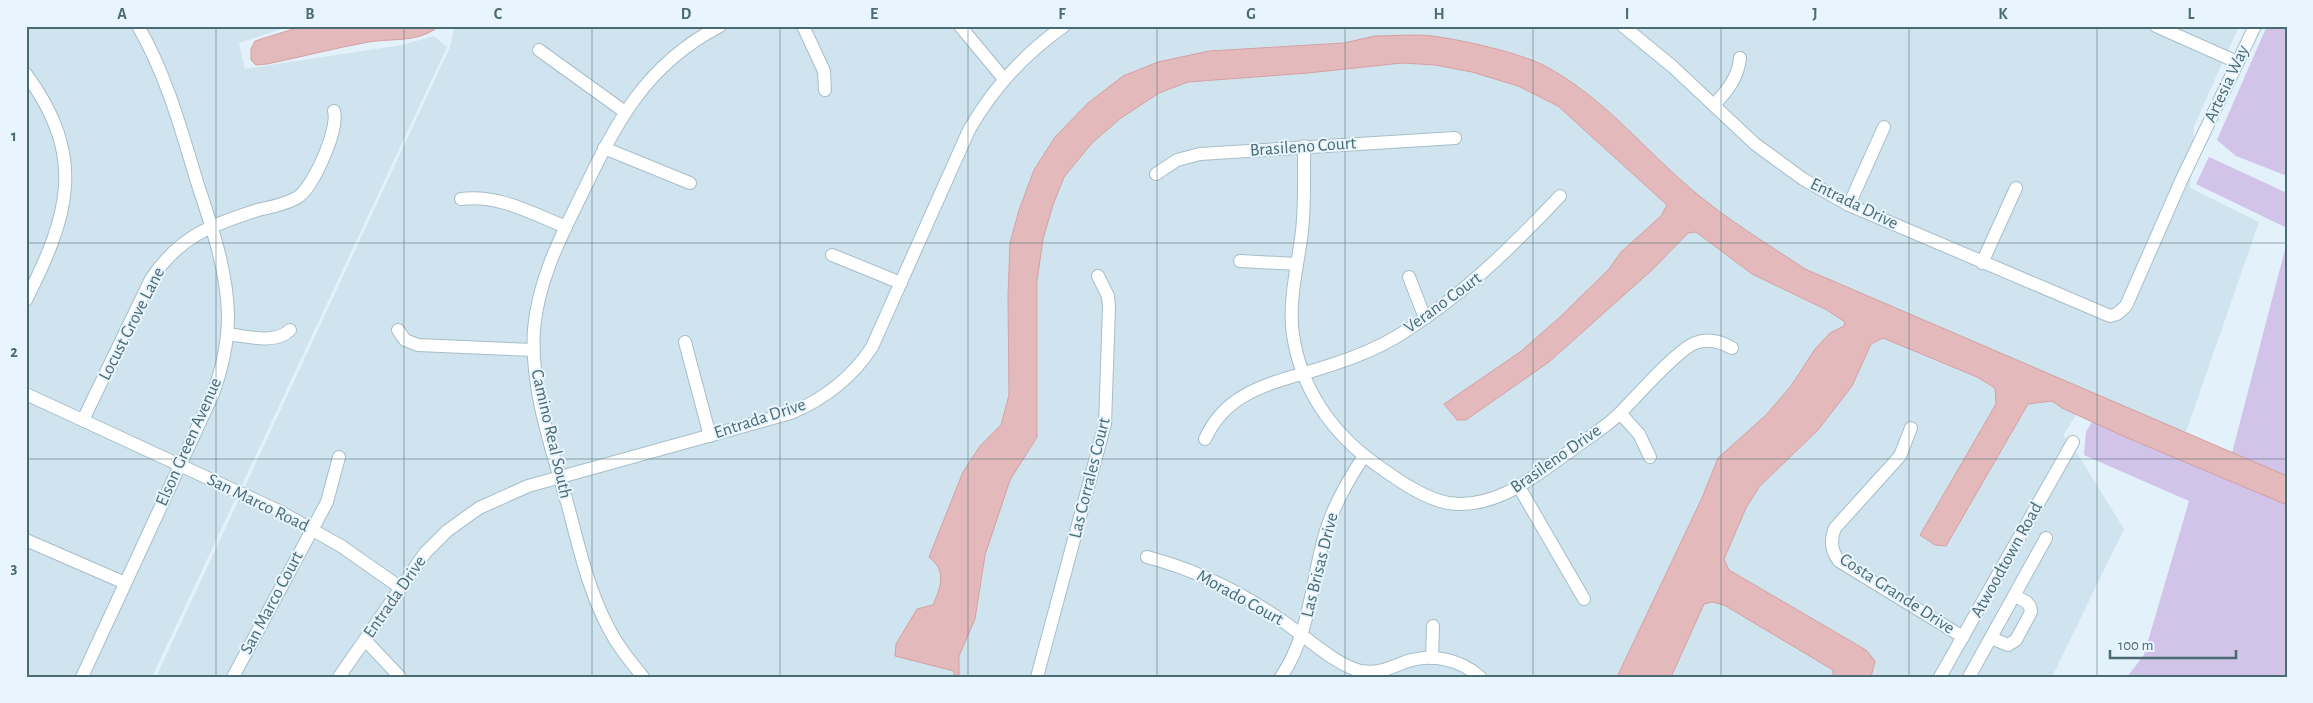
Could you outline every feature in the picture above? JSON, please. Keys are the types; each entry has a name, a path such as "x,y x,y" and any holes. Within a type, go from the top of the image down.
{"street":[{"name":"Elson Green Avenue","path":"82,677 214,390 227,334 227,296 224,273 211,226 162,73 138,26"},
{"name":"Camino Real South","path":"643,677 616,641 597,603 587,577 538,390 533,350 535,327 543,284 566,227 604,148 624,112 667,63 720,26"},
{"path":"803,26 824,71 824,90"},
{"path":"960,26 1004,79"},
{"name":"Entrada Drive","path":"339,677 401,588 436,542 462,519 493,500 512,491 790,413 822,397 840,384 858,367 872,347 969,130 1004,79 1064,26"},
{"name":"Entrada Drive","path":"1623,26 1674,67 1749,139 1778,163 1811,184 1849,205 2104,315 2110,316 2122,311"},
{"path":"2156,26 2238,62"},
{"name":"Artesia Way","path":"2122,311 2254,26"},
{"path":"540,50 624,112"},
{"path":"1714,105 1730,87 1736,76 1740,58"},
{"path":"26,74 48,107 56,128 64,160 66,178 65,196 58,231 26,300"},
{"name":"Locust Grove Lane","path":"83,420 156,272 182,243 211,226 291,200 305,191 334,130 334,111"},
{"path":"1849,205 1884,127"},
{"name":"Brasileno Court","path":"1156,174 1177,160 1200,154 1455,138"},
{"name":"Brasileno Drive","path":"1304,146 1304,196 1292,319 1296,348 1303,373 1327,418 1344,438 1364,456 1424,494 1460,504 1482,501 1519,487 1620,413 1690,345 1713,340 1732,348"},
{"path":"604,148 690,183"},
{"path":"1982,263 2016,188"},
{"name":"Verano Court","path":"1205,439 1217,418 1229,405 1260,387 1356,357 1376,348 1425,318 1498,261 1560,196"},
{"path":"461,199 487,198 500,201 566,227"},
{"path":"832,255 901,283"},
{"path":"1240,261 1297,264"},
{"name":"Las Corrales Court","path":"1037,677 1106,424 1109,308 1108,296 1098,276"},
{"path":"1409,277 1425,318"},
{"path":"227,334 273,338 290,330"},
{"path":"398,330 405,340 418,346 533,350"},
{"path":"685,342 710,436"},
{"name":"San Marco Road","path":"26,394 312,529 341,546 401,588"},
{"path":"1620,413 1639,434 1650,457"},
{"name":"Costa Grande Drive","path":"1911,428 1900,456 1835,528 1831,540 1832,549 1839,561 1963,637"},
{"name":"Atwoodtown Road","path":"1940,677 2073,442"},
{"name":"Las Brisas Drive","path":"1281,677 1302,634 1325,532 1340,495 1364,456"},
{"name":"San Marco Court","path":"233,677 327,502 339,457"},
{"path":"1519,487 1584,599"},
{"path":"1969,677 2046,538"},
{"path":"26,540 125,583"},
{"name":"Morado Court","path":"1147,557 1188,569 1221,583 1350,667 1362,671 1384,670 1406,662 1432,658 1458,663 1480,677"},
{"path":"1991,638 2008,645 2016,640 2031,612 2031,608 2024,600 2014,596"},
{"path":"1432,626 1432,658"},
{"path":"365,640 400,677"}],"shaded area":[{"path":"26,26 290,26 239,43 245,69 402,45 434,36 447,47 152,677 26,677"},
{"path":"303,26 439,26 423,35 406,39 369,42 267,64 256,65 251,60 251,49 255,41"},
{"path":"455,26 2239,26 2194,126 2190,188 2259,222 2185,435 2086,400 2063,435 2077,453 2124,529 2052,677 156,677 450,47"},
{"path":"2267,26 2287,26 2287,176 2236,156 2217,140"},
{"path":"1418,35 1444,38 1505,51 1545,66 1585,92 1690,188 1718,210 1805,269 2287,476 2287,505 2123,436 2062,408 2052,401 2028,404 1946,546 1935,545 1920,535 1996,404 1995,388 1977,377 1883,338 1871,344 1852,386 1818,430 1759,487 1746,508 1724,559 1729,570 1866,650 1875,661 1871,677 1833,677 1833,670 1724,605 1712,602 1704,604 1671,677 1617,677 1702,498 1718,458 1766,415 1791,386 1815,349 1830,333 1844,326 1845,322 1827,310 1752,274 1696,232 1688,233 1652,270 1549,362 1466,420 1457,420 1444,404 1520,352 1560,317 1609,269 1621,252 1661,216 1667,205 1558,106 1518,86 1472,72 1435,65 1402,63 1308,73 1188,82 1159,93 1121,118 1092,143 1064,177 1043,239 1037,281 1037,437 1010,480 985,555 975,619 959,656 959,677 954,677 954,671 895,656 896,644 917,609 933,605 938,592 941,580 940,574 935,562 929,557 963,472 980,446 1001,425 1009,395 1008,296 1010,243 1019,210 1034,170 1055,137 1088,103 1123,76 1158,62 1209,51 1344,43 1375,36"},
{"path":"2209,157 2287,193 2287,228 2196,184"},
{"path":"2287,242 2287,677 2127,677 2144,655 2189,501 2084,455 2086,432 2098,412 2238,456 2232,453"}]}
